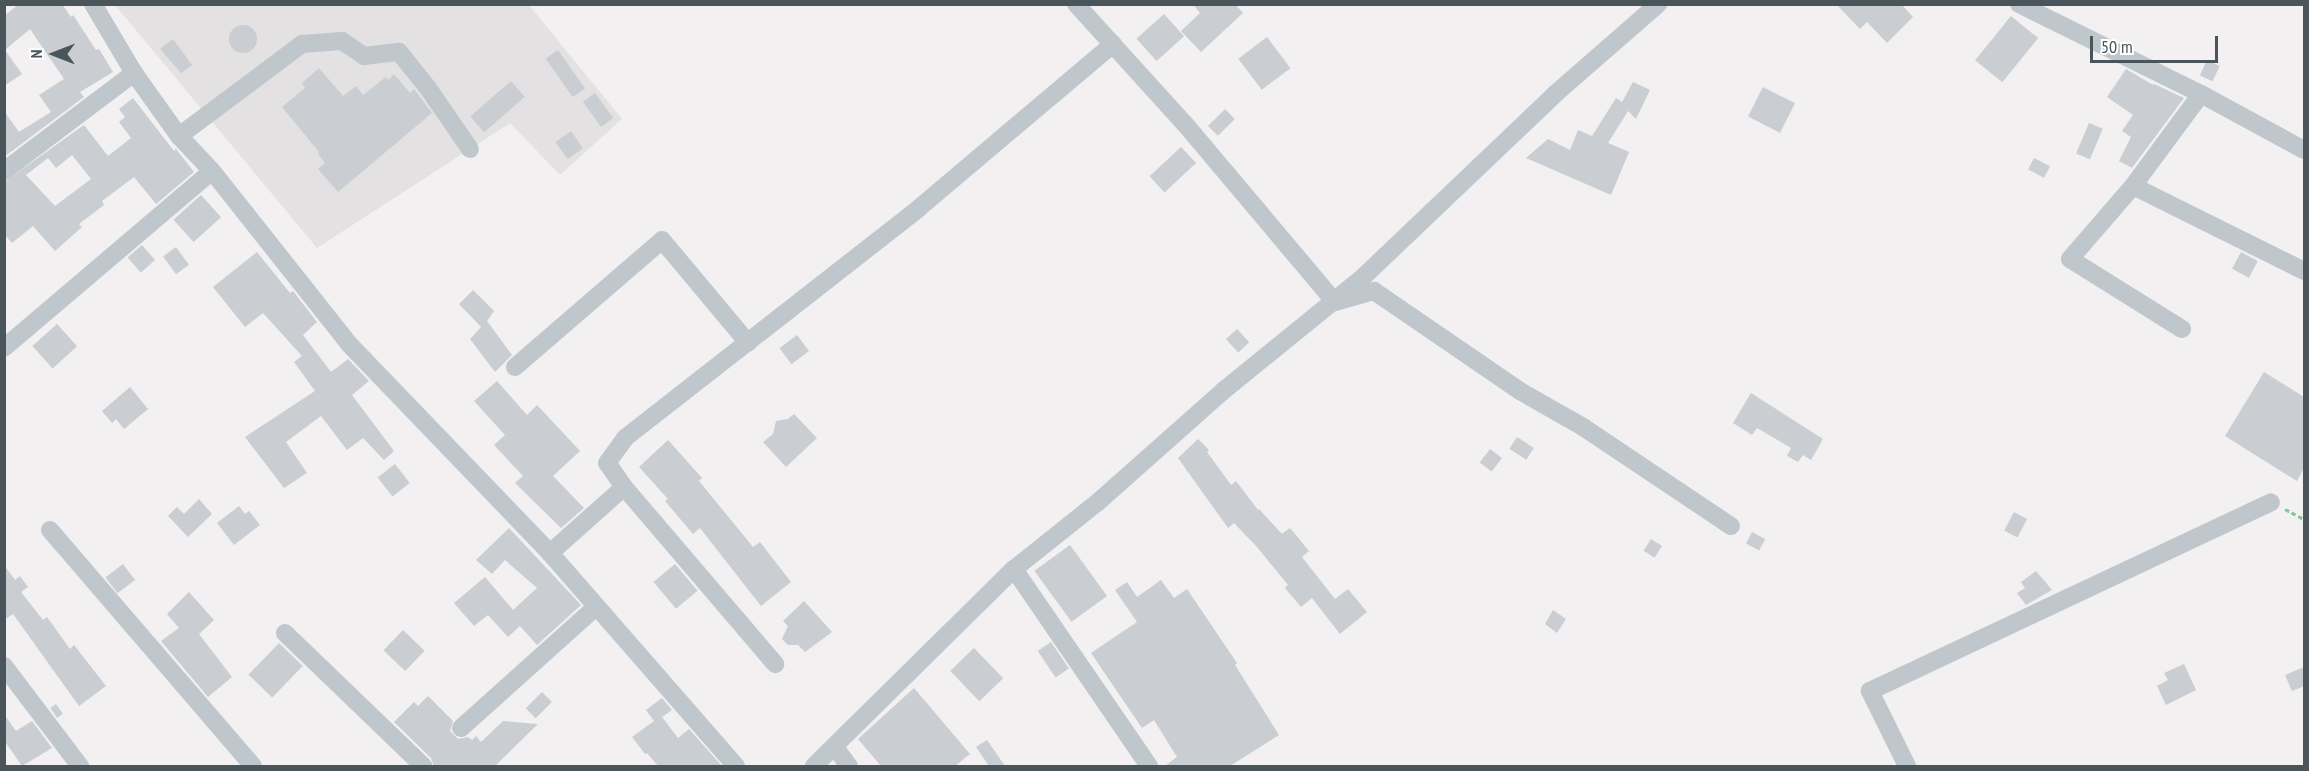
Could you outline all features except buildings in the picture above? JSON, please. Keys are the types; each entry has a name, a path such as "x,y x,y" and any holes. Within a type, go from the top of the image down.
{"street":[{"path":"93,4 134,73 179,136 212,171 350,345 550,553 736,766"},
{"path":"1076,4 1185,124 1335,302"},
{"path":"814,766 1014,569 1098,502 1223,390 1335,302 1555,94 1658,4"},
{"path":"2019,4 2201,94 2304,150"},
{"path":"179,136 302,44 342,41 364,56 399,52 428,87 470,149"},
{"path":"775,664 624,487 607,463 625,438 919,208 1113,44"},
{"path":"4,171 134,73"},
{"path":"2182,328 2070,259 2133,186 2201,94"},
{"path":"4,348 212,171"},
{"path":"2133,186 2304,271"},
{"path":"515,367 662,240 748,343"},
{"path":"1335,302 1374,291 1520,390 1582,427 1731,526"},
{"path":"550,553 624,487"},
{"path":"1907,766 1870,691 2271,502"},
{"path":"50,530 253,766"},
{"path":"1014,569 1149,766"},
{"path":"461,728 596,607"},
{"path":"285,633 423,766"},
{"path":"4,666 80,766"},
{"path":"835,747 849,766"}],"shaded area":[{"path":"115,5 529,5 622,119 560,175 510,123 317,248"}]}
